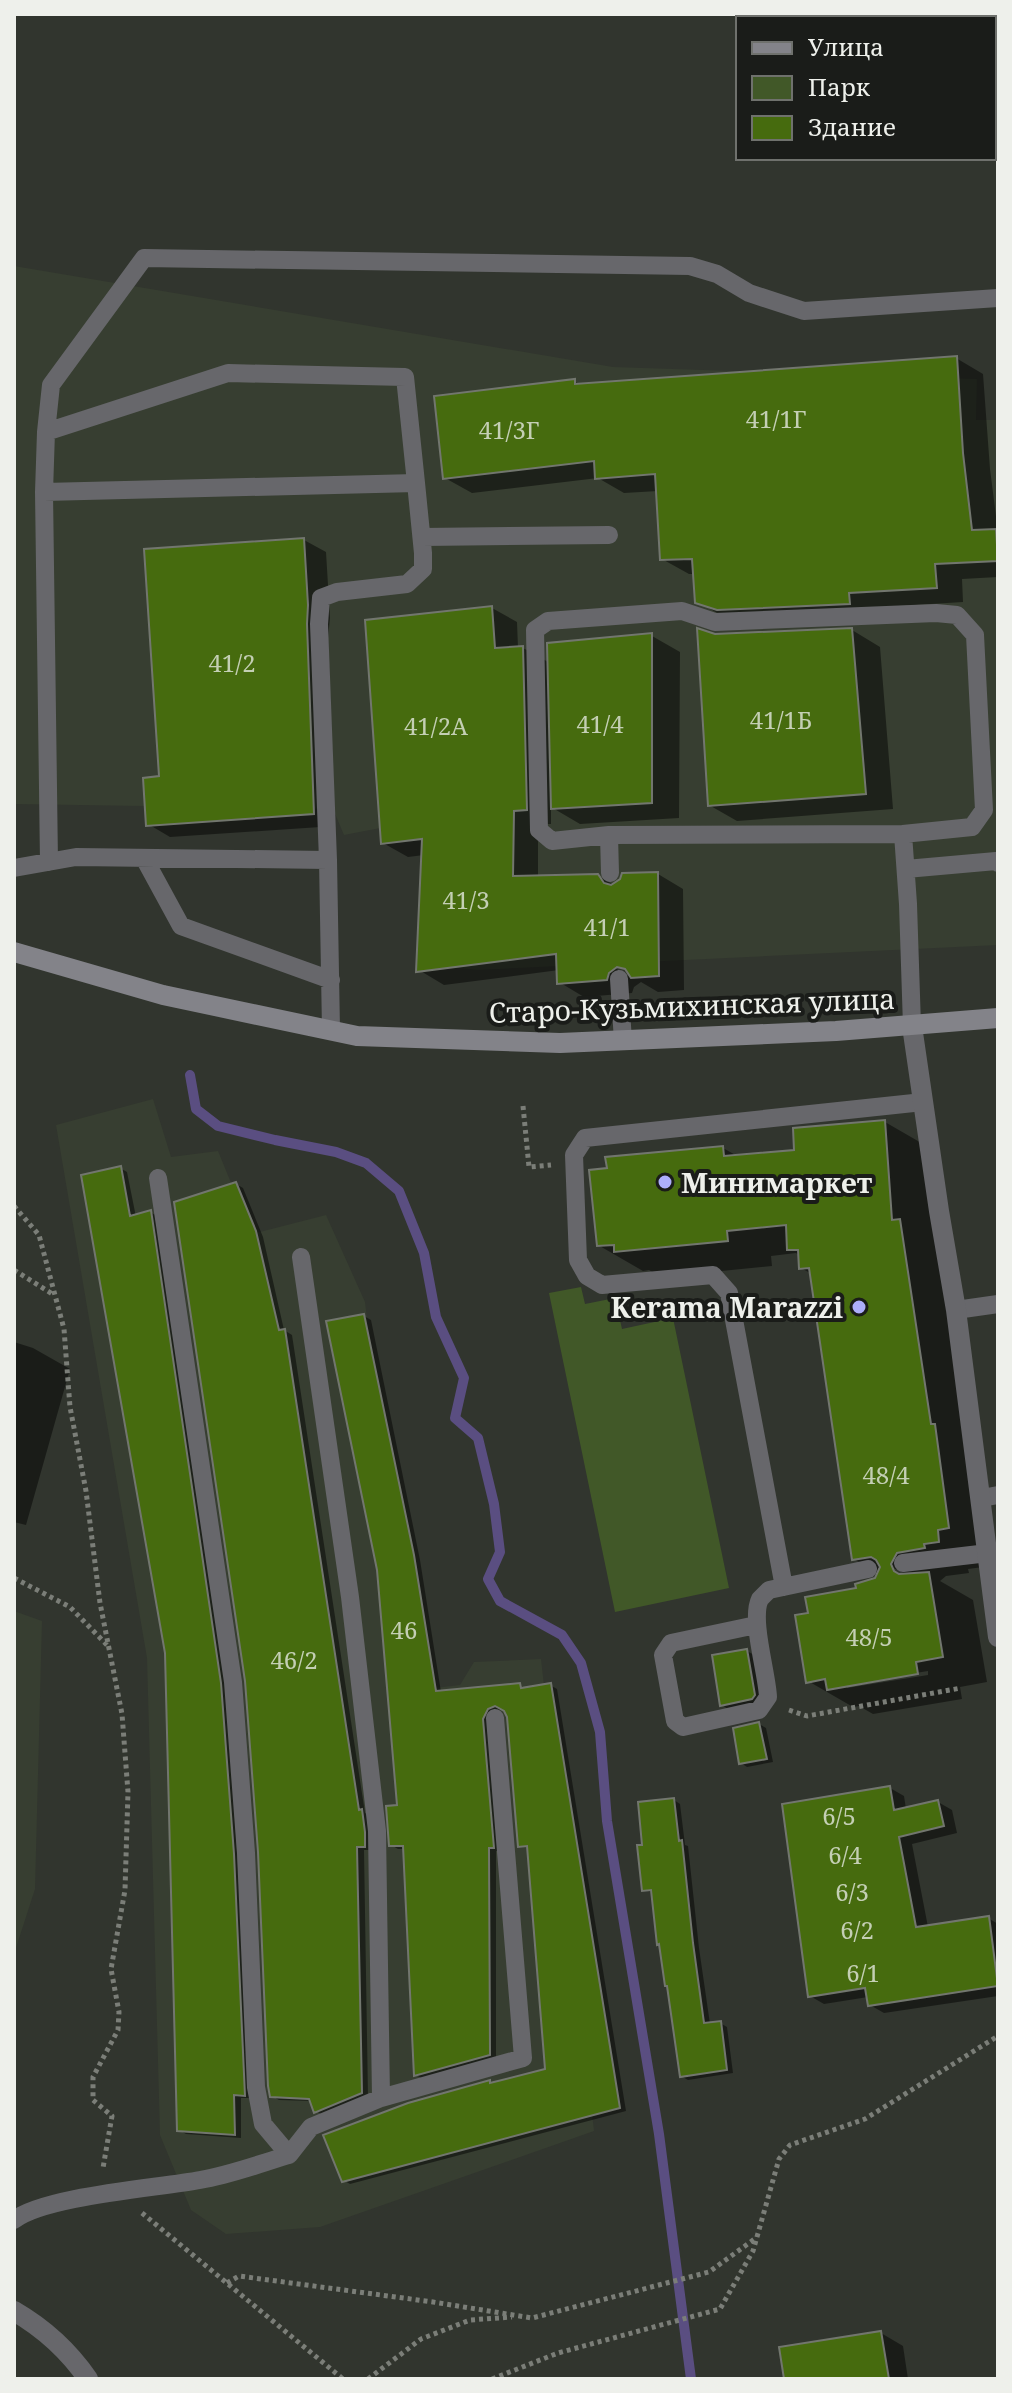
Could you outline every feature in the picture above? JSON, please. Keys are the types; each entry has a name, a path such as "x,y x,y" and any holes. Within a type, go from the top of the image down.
{"main road":[{"name":"Старо-Кузьмихинская улица","path":"14,952 163,995 357,1036 560,1043 912,1026 998,1018"}],"street":[{"path":"912,1026 956,1310 990,1497 988,1553 998,1637"},
{"path":"14,2311 38,2325 61,2345 88,2379"}],"lane":[{"path":"49,862 44,492 51,385 144,258 690,266 717,274 749,293 804,311 998,298"},
{"path":"46,432 228,373 405,377 423,569 407,584 337,592 321,598 319,624 331,1030"},
{"path":"44,492 416,483"},
{"path":"422,537 609,535"},
{"path":"682,611 715,622 936,613 957,615 975,635 984,810 972,827 903,834 609,835 552,841 539,830 535,630 548,621 682,611"},
{"path":"903,834 912,1026"},
{"path":"609,835 610,873"},
{"path":"14,868 76,857 328,860"},
{"path":"144,858 181,926 331,980"},
{"path":"906,869 998,863"},
{"path":"619,979 623,1041"},
{"path":"784,1587 729,1293 713,1275 602,1285 587,1276 578,1260 574,1155 585,1138 923,1102"},
{"path":"158,1178 233,1682 246,1853 256,2087 263,2124 289,2155"},
{"path":"301,1257 350,1597 377,1831 381,2098"},
{"path":"956,1310 998,1304"},
{"path":"903,1563 988,1553"},
{"path":"756,1625 671,1643 663,1655 675,1721 683,1727 759,1710 768,1697 767,1676 756,1625 759,1601 769,1590 868,1569"},
{"path":"14,2220 51,2205 204,2180 289,2155 311,2127 381,2098 523,2058 495,1718"}],"path":[{"path":"523,1106 529,1167"},
{"path":"14,1206 39,1235 64,1329 70,1407 86,1491 100,1603 122,1714 128,1806 125,1890 111,1969 119,2012 118,2030 93,2077 93,2100 112,2116 98,2196"},
{"path":"14,1270 55,1296"},
{"path":"14,1578 70,1607 109,1647"},
{"path":"768,1697 792,1712 807,1716 961,1688"},
{"path":"492,2379 558,2353 720,2309 753,2251 779,2159 790,2145 865,2119 998,2036"},
{"path":"135,2207 343,2379"},
{"path":"227,2283 239,2276 532,2318 709,2272 758,2236"},
{"path":"368,2379 421,2339 470,2320 521,2316"}],"shaded area":[{"path":"785,14 998,14 998,108 996,16"},
{"path":"14,266 613,367 977,379 976,420 998,420 998,945 478,970 418,964 422,820 344,835 333,809 14,804"},
{"path":"153,1099 171,1157 218,1151 252,1234 326,1215 365,1302 385,1471 417,1690 460,1685 474,1662 541,1659 594,2131 320,2227 226,2234 191,2210 160,2135 147,1658 56,1125"},
{"path":"14,1611 42,1621 35,1889 14,1954"}],"green space":[{"path":"581,1287 585,1304 615,1298 622,1329 673,1318 729,1588 615,1612 549,1293"}],"building":[{"path":"957,356 972,530 996,529 998,561 935,564 937,588 849,593 850,604 717,610 695,603 692,559 660,560 655,474 595,479 594,461 443,479 434,396 575,379 575,384"},
{"path":"304,538 314,814 146,826 143,778 159,776 144,549"},
{"path":"492,606 495,648 523,646 527,810 514,811 513,876 598,874 604,883 611,885 620,879 622,873 658,872 659,976 631,978 625,969 617,967 609,973 607,980 557,984 556,954 416,972 422,839 381,844 365,620"},
{"path":"697,628 715,634 852,628 866,794 708,806"},
{"path":"652,633 652,803 551,809 547,643"},
{"path":"885,1120 892,1220 900,1219 931,1424 935,1424 949,1528 938,1530 939,1542 897,1553 891,1564 899,1574 929,1572 943,1657 916,1662 918,1674 827,1690 825,1679 806,1683 795,1615 808,1613 805,1597 856,1588 855,1584 875,1578 880,1567 871,1557 852,1560 809,1268 799,1269 798,1250 787,1250 786,1225 727,1231 728,1241 614,1252 614,1245 597,1246 589,1170 607,1168 605,1157 723,1146 724,1156 794,1150 793,1128"},
{"path":"121,1166 130,1216 151,1210 221,1683 234,1854 245,2096 234,2095 235,2135 177,2131 165,1653 81,1175"},
{"path":"236,1182 256,1231 279,1330 285,1329 359,1810 362,1809 365,1832 365,1847 357,1847 362,2093 314,2113 309,2099 270,2097 268,2086 258,1852 245,1681 174,1202"},
{"path":"364,1314 414,1555 436,1691 520,1683 521,1688 551,1683 620,2108 342,2182 323,2135 408,2103 490,2080 490,2083 545,2069 527,1846 518,1847 507,1717 495,1706 488,1709 483,1719 494,1848 489,1848 490,2055 414,2076 403,1846 389,1846 386,1806 397,1805 377,1570 326,1321"},
{"path":"747,1649 755,1695 752,1699 720,1706 712,1655"},
{"path":"759,1722 767,1759 739,1764 733,1728"},
{"path":"890,1786 894,1810 938,1800 944,1826 899,1837 916,1927 989,1916 998,1986 868,2006 865,1988 808,1997 782,1804"},
{"path":"674,1798 704,2023 721,2021 727,2070 680,2077 667,1986 657,1945 651,1890 642,1891 637,1845 642,1845 638,1802"},
{"path":"881,2331 889,2379 784,2379 779,2347"}],"waterway":[{"path":"190,1075 196,1109 218,1126 336,1152 366,1163 399,1191 424,1253 436,1317 464,1378 455,1418 478,1438 494,1504 500,1552 488,1579 500,1601 562,1635 581,1663 600,1732 607,1821 659,2134 691,2379"}],"place":[{"name":"Минимаркет","path":"665,1182"},
{"name":"Kerama Marazzi","path":"859,1307"}]}
